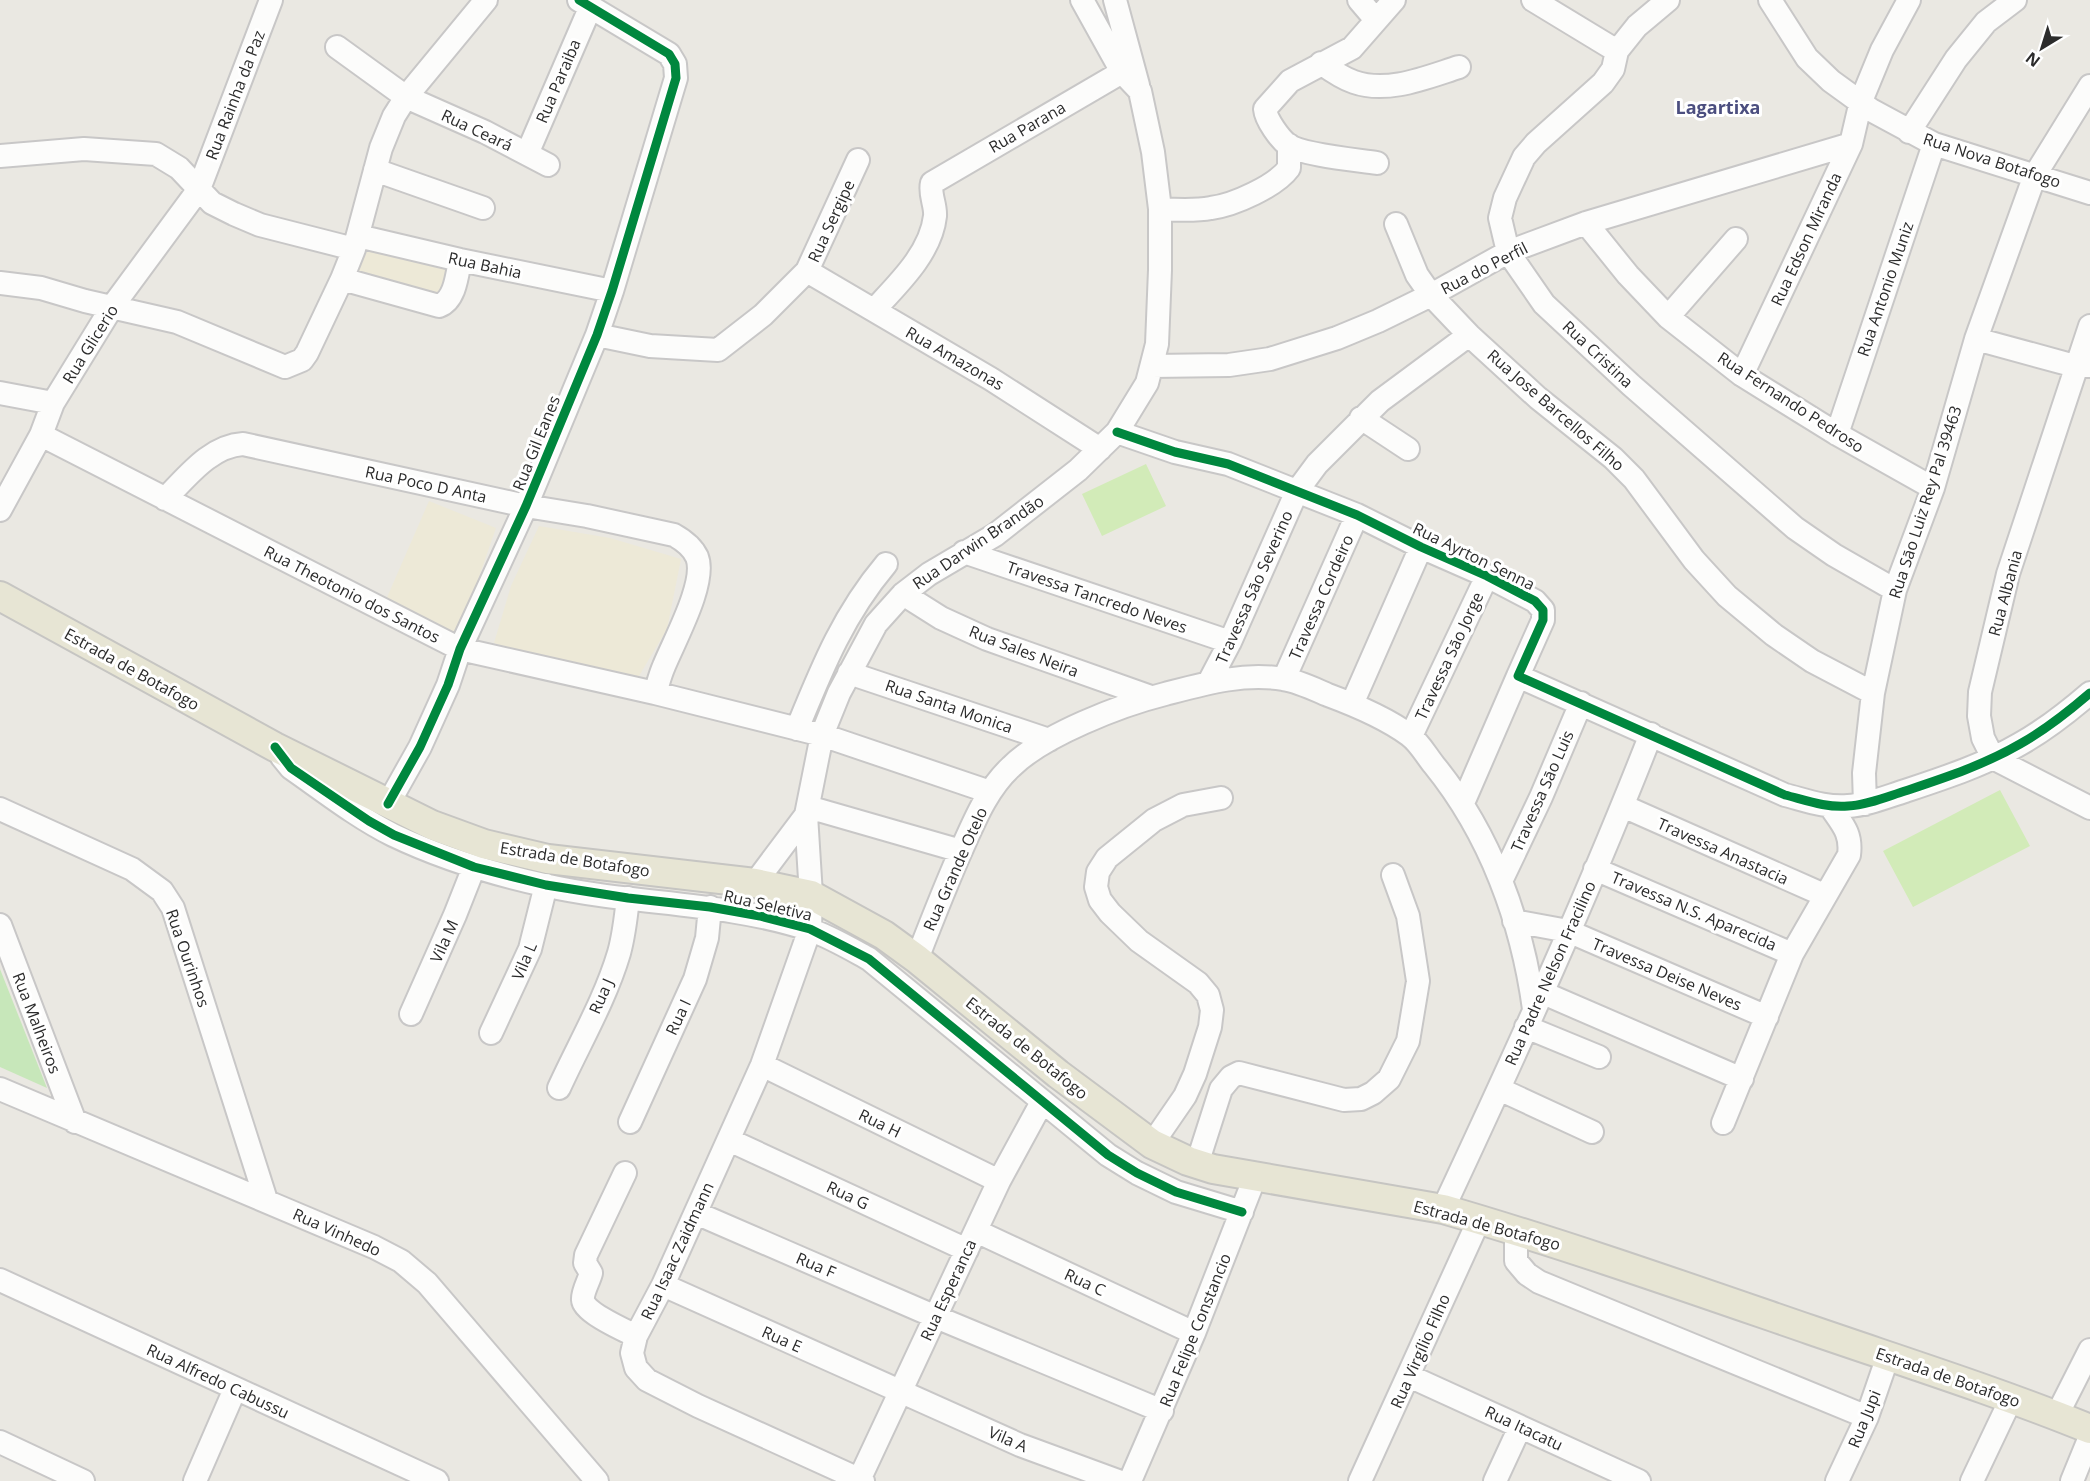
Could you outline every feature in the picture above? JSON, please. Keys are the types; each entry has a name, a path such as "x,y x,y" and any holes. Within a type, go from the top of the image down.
{"main road":[{"name":"Estrada de Botafogo","path":"0,596 275,747 432,825 484,844 548,859 755,883 811,895 884,935 917,959 1058,1074 1152,1144 1197,1164 1213,1170 1443,1209 1585,1252 2057,1415 2090,1429"}],"street":[{"name":"Rua Rainha da Paz","path":"199,189 272,0"},
{"path":"0,283 41,288 85,301 177,322 285,367 302,360 312,344 342,279 356,242 386,131 406,97 486,0"},
{"path":"1082,0 1122,72 1140,91"},
{"name":"Rua Darwin Brandão","path":"755,883 807,811 822,735 849,673 876,624 903,594 964,552 995,535 1064,482 1118,432 1147,383 1157,344 1160,209 1153,152 1140,91 1114,0"},
{"path":"1359,0 1376,20"},
{"path":"1377,163 1307,151 1288,145 1266,118 1265,109 1290,81 1352,48 1394,0"},
{"path":"1533,0 1617,51"},
{"name":"Rua Cristina","path":"1668,0 1637,26 1617,51 1613,69 1603,83 1536,143 1524,157 1505,198 1500,218 1508,252 1544,304 1631,385 1795,528 1834,555 1895,590"},
{"name":"Rua Nova Botafogo","path":"1770,0 1807,58 1831,81 1871,110 1934,144 2090,193"},
{"name":"Rua Edson Miranda","path":"1742,375 1851,144 1861,101 1882,50 1909,0"},
{"path":"1909,132 1956,59 1986,22 2015,0"},
{"name":"Rua Gil Eanes","path":"388,804 448,685 460,649 526,506 597,335 676,78 675,64 669,54 585,4"},
{"name":"Rua Paraiba","path":"526,154 585,4"},
{"name":"Rua Ceará","path":"337,47 406,97 485,132 548,165"},
{"path":"1321,63 1340,76 1356,83 1377,85 1408,83 1460,67"},
{"name":"Rua Parana","path":"874,310 915,262 924,247 935,215 932,183 1122,72"},
{"name":"Rua Sāo Luiz Rey Pal 39463","path":"1865,804 1864,773 1873,693 1895,590 1933,488 1976,339 2035,176 2090,86"},
{"name":"Rua do Perfil","path":"1152,366 1229,365 1270,358 1337,338 1431,295 1508,252 1586,223 1851,144"},
{"name":"Rua Antonio Muniz","path":"1837,434 1934,144"},
{"path":"1160,209 1212,208 1229,204 1268,186 1279,179 1289,168 1288,145"},
{"name":"Rua Bahia","path":"0,156 84,148 156,154 179,168 212,202 244,219 612,291"},
{"name":"Rua Sergipe","path":"597,335 650,346 718,350 763,315 807,271 858,160"},
{"path":"375,170 483,208"},
{"name":"Rua Glicerio","path":"0,510 41,435 53,404 112,307 199,189"},
{"name":"Rua Fernando Pedroso","path":"1586,223 1628,275 1668,317 1742,375 1837,434 1933,488"},
{"name":"Rua Jose Barcellos Filho","path":"1396,224 1417,275 1431,295 1469,335 1538,398 1613,458 1634,479 1694,560 1727,596 1774,635 1812,661 1873,693"},
{"path":"1668,317 1736,240"},
{"path":"342,279 439,306 446,303 451,296 460,260"},
{"name":"Rua Amazonas","path":"807,271 1010,390 1100,449"},
{"name":"Rua Albania","path":"1993,758 1983,738 1979,716 1980,692 2008,574 2083,366 2090,326"},
{"name":"Travessa Sāo Severino","path":"1209,682 1230,642 1297,491 1317,464 1380,401 1469,335"},
{"path":"1976,339 2083,366"},
{"path":"0,393 53,404"},
{"path":"1361,418 1408,449"},
{"name":"Rua Ayrton Senna","path":"1118,432 1175,452 1228,464 1297,491 1358,516 1535,601 1543,610 1543,620 1518,675"},
{"name":"Rua Theotonio dos Santos","path":"41,435 460,649 655,693 822,735 990,792"},
{"name":"Rua Poco D Anta","path":"165,499 211,455 220,449 243,444 526,506 674,534 692,549 697,558 699,576 655,693"},
{"name":"Travessa Cordeiro","path":"1284,679 1358,516"},
{"path":"1352,704 1421,547"},
{"name":"Travessa Tancredo Neves","path":"964,552 1230,642"},
{"path":"797,729 852,609 886,564"},
{"name":"Travessa Sāo Jorge","path":"1411,736 1487,576"},
{"name":"Rua Sales Neira","path":"903,594 941,618 987,639 1151,697"},
{"name":"Rua Santa Monica","path":"849,673 1048,740"},
{"path":"1462,803 1518,675 1785,795 1830,806 1865,804 1993,758 2046,727 2090,693"},
{"name":"Rua Grande Otelo","path":"917,959 961,851 990,792 1011,766 1048,740 1123,706 1151,697 1209,682 1248,678 1284,679 1352,704 1411,736 1462,803 1502,879 1526,959 1534,1009"},
{"name":"Travessa Sāo Luis","path":"1502,879 1541,797 1581,703"},
{"name":"Rua Padre Nelson Fracilino","path":"1443,1209 1499,1089 1623,806 1651,734"},
{"name":"Rua Seletiva","path":"275,747 291,768 369,821 394,836 474,867 546,885 628,898 710,907 760,916 810,929 869,959 1108,1155 1137,1173 1176,1192 1242,1212"},
{"path":"1993,758 2090,808"},
{"path":"1152,1144 1185,1096 1195,1074 1210,1028 1212,1010 1208,995 1198,983 1139,941 1110,913 1100,900 1096,887 1098,872 1107,858 1154,820 1183,805 1221,798"},
{"name":"Travessa Anastacia","path":"1623,806 1824,895"},
{"path":"1723,1123 1792,954 1849,855 1848,832 1830,806"},
{"name":"Rua Ourinhos","path":"0,809 132,869 162,891 173,908 266,1200"},
{"path":"807,811 961,851"},
{"name":"Rua Isaac Zaidmann","path":"807,811 811,895 810,929 762,1065 663,1285 636,1336 632,1353 636,1368 647,1380 698,1406 861,1480"},
{"name":"Vila M","path":"411,1014 474,867"},
{"name":"Travessa N.S. Aparecida","path":"1595,868 1792,954"},
{"path":"1197,1164 1221,1089 1231,1077 1239,1073 1344,1100 1361,1099 1374,1093 1389,1079 1408,1041 1418,981 1408,916 1393,875"},
{"name":"Vila L","path":"491,1033 530,949 546,885"},
{"name":"Rua J","path":"559,1088 608,984 625,929 628,898"},
{"name":"Rua I","path":"630,1122 695,979 706,938 710,907"},
{"path":"810,929 830,919 856,920"},
{"name":"Travessa Deise Neves","path":"1514,921 1568,931 1767,1017"},
{"name":"Rua Malheiros","path":"0,925 75,1122"},
{"path":"1534,1009 1599,1057"},
{"path":"1534,1009 1742,1079"},
{"name":"Rua H","path":"762,1065 999,1181"},
{"name":"Rua Vinhedo","path":"0,1089 266,1200 401,1261 427,1283 597,1481"},
{"path":"1499,1089 1592,1132"},
{"name":"Rua Esperanca","path":"861,1480 999,1181 1042,1102"},
{"name":"Rua G","path":"729,1140 971,1240"},
{"path":"625,1173 586,1255 585,1263 591,1273 582,1300 592,1313 636,1336"},
{"name":"Rua Felipe Constancio","path":"1130,1481 1162,1411 1255,1177"},
{"name":"Rua F","path":"696,1213 936,1317 1162,1411"},
{"name":"Rua Virgílio Filho","path":"1360,1481 1479,1220"},
{"path":"1516,1231 1516,1261 1527,1274 1539,1282 1867,1418"},
{"name":"Rua C","path":"971,1240 1194,1333"},
{"name":"Rua Alfredo Cabussu","path":"0,1280 437,1481"},
{"name":"Rua E","path":"663,1285 902,1390"},
{"path":"2057,1415 2090,1350"},
{"name":"Rua Jupi","path":"1837,1481 1867,1418 1888,1356"},
{"name":"Rua Itacatu","path":"1409,1376 1520,1427 1608,1475 1639,1481"},
{"path":"195,1481 235,1389"},
{"name":"Vila A","path":"902,1390 1020,1445 1118,1481"},
{"path":"1972,1481 2011,1399"},
{"path":"1495,1481 1520,1427"},
{"path":"2072,1481 2090,1437"},
{"path":"0,1442 84,1481"}],"shaded area":[{"path":"359,241 454,268 442,302 350,280"},
{"path":"429,501 496,528 457,640 385,602"},
{"path":"539,526 610,538 681,559 667,629 636,681 572,667 494,643 511,586"}],"green space":[{"path":"1146,464 1166,506 1102,536 1082,494"},
{"path":"2000,790 2030,846 1913,907 1883,851"},
{"path":"0,969 47,1088 0,1067"}],"cycle path":[{"path":"388,804 420,747 448,685 460,649 526,506 597,335 676,78 675,64 669,54 579,0"},
{"path":"1117,432 1175,452 1228,464 1357,515 1535,601 1543,610 1543,620 1518,676 1785,795 1824,805 1840,806 1862,804 1884,798 1964,771 2006,752 2029,739 2090,693"},
{"path":"275,747 291,768 369,821 394,835 474,867 546,885 628,898 710,907 760,916 810,929 869,959 1108,1155 1137,1173 1176,1192 1242,1212"}],"district":[{"name":"Lagartixa","path":"1718,107"}]}
